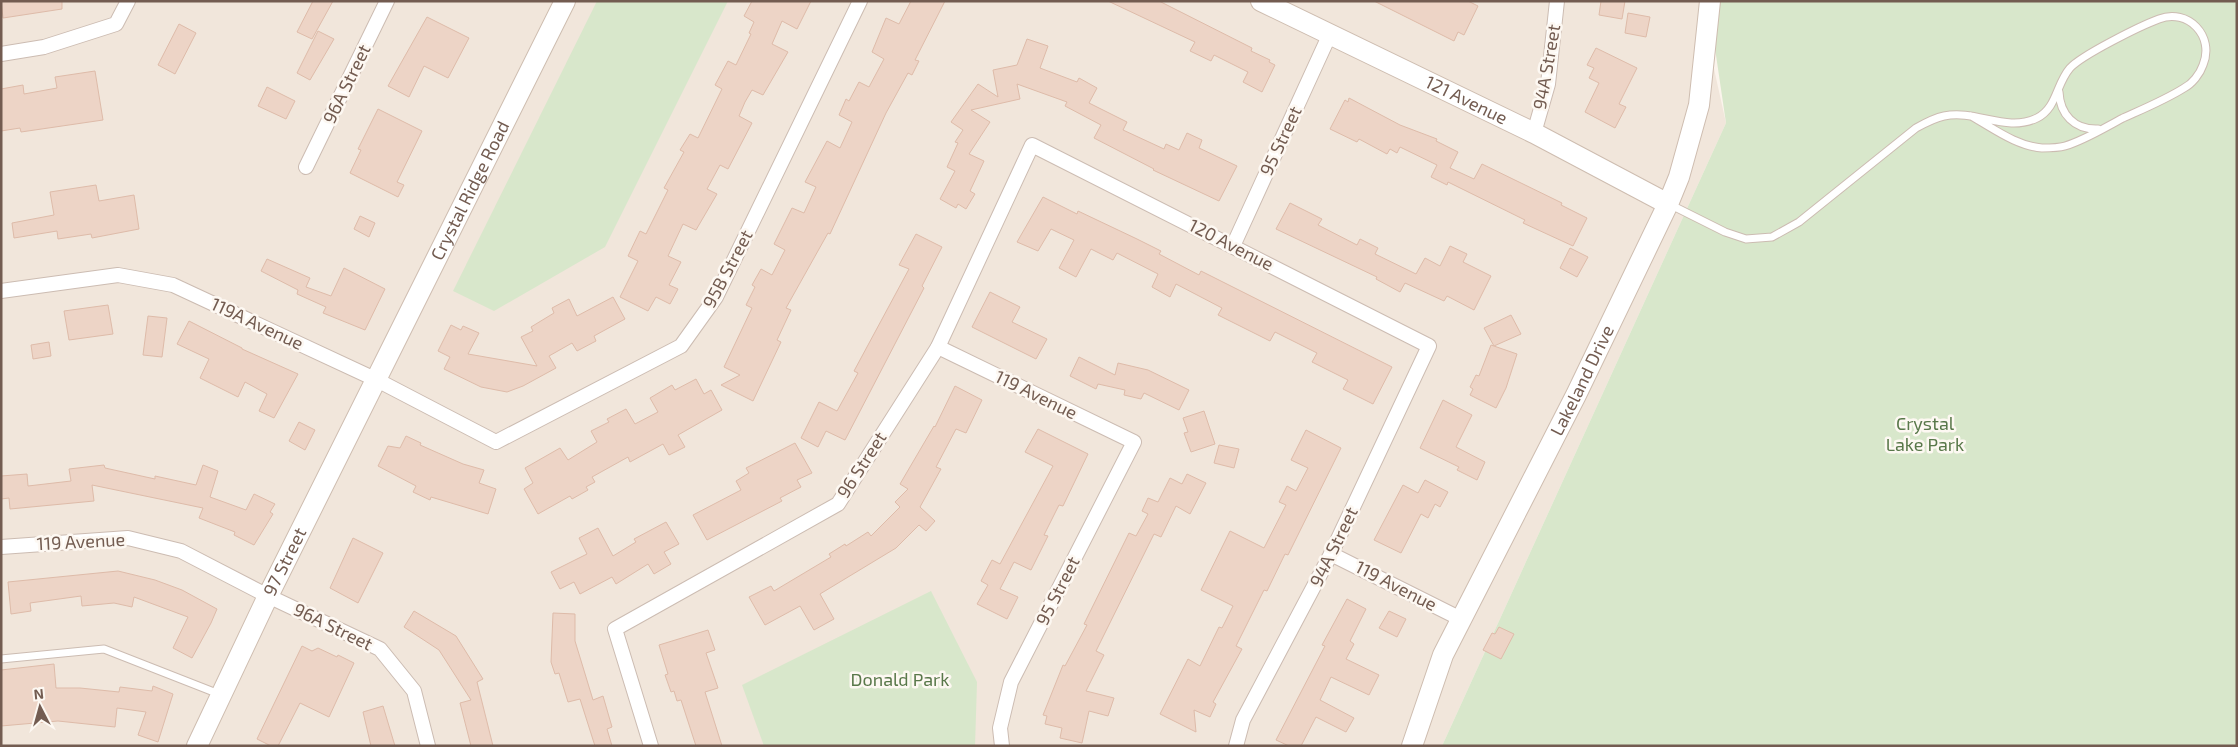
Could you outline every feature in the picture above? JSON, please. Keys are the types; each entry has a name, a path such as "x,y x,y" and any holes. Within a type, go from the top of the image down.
{"street":[{"path":"1,54 44,47 116,24 128,1"},
{"name":"96A Street","path":"306,167 387,1"},
{"name":"95B Street","path":"496,442 680,346 716,297 860,1"},
{"name":"121 Avenue","path":"1261,1 1329,36 1534,133 1668,204"},
{"name":"94A Street","path":"1534,133 1548,84 1557,1"},
{"name":"Lakeland Drive","path":"1412,746 1443,655 1576,395 1668,204 1679,177 1699,105 1710,1"},
{"name":"Crystal Ridge Road","path":"377,380 560,3"},
{"name":"95 Street","path":"1233,246 1329,36"},
{"name":"120 Avenue","path":"1032,145 1429,346"},
{"name":"96 Street","path":"651,746 615,629 838,504 938,347 1032,145"},
{"name":"119A Avenue","path":"1,291 118,275 173,285 377,380 496,442"},
{"name":"94A Street","path":"1236,746 1242,720 1331,554 1429,346"},
{"name":"119 Avenue","path":"938,347 1134,442"},
{"name":"97 Street","path":"196,746 268,596 377,380"},
{"name":"95 Street","path":"1002,746 1000,728 1011,682 1134,442"},
{"name":"119 Avenue","path":"1,547 128,538 181,551 268,596"},
{"name":"119 Avenue","path":"1331,554 1461,619"},
{"name":"96A Street","path":"268,596 380,650 414,691 428,746"}],"lane":[{"path":"1668,204 1725,232 1746,239 1772,237 1799,222 1916,128 1943,116 1971,116 2008,124 2027,122 2048,110 2068,70 2077,61 2147,24 2170,16 2181,17 2196,26 2206,45 2203,66 2196,78 2186,88 2065,146 2042,148 2016,142 1971,116"},
{"path":"2058,89 2059,102 2066,115 2084,128 2101,129"},
{"path":"1,659 104,649 221,695"}],"shaded area":[{"path":"1,1 1699,1 1726,123 1442,746 1,746"}],"green space":[{"path":"597,1 728,1 605,247 494,311 453,291"},
{"name":"Crystal Lake Park","path":"1708,1 2237,1 2237,746 1442,746 1726,123"},
{"name":"Donald Park","path":"931,591 977,682 975,746 764,746 742,685"}],"building":[{"path":"1,1 62,1 62,9 3,18"},
{"path":"313,1 333,1 312,39 297,32"},
{"path":"752,1 811,1 797,29 782,21 772,44 788,52 763,95 752,90 739,116 752,123 728,169 720,165 707,189 717,194 696,230 683,224 668,256 681,262 669,285 678,289 670,304 656,297 648,311 620,297 638,261 628,256 640,231 646,234 668,190 664,188 684,152 680,150 690,134 698,138 722,89 715,85 728,61 736,65 751,34 749,33 754,22 744,16"},
{"path":"911,1 945,1 915,60 919,61 912,75 908,73 886,113 830,234 828,233 786,308 791,310 777,340 781,342 753,401 721,385 740,375 724,367 752,308 746,305 755,287 752,285 761,269 772,275 785,250 774,244 792,208 804,213 816,187 805,182 827,141 840,148 852,122 839,115 846,99 849,101 859,82 869,87 884,59 872,52 886,18 899,24"},
{"path":"1108,1 1159,1 1252,48 1251,51 1270,60 1269,62 1275,65 1262,92 1243,82 1248,72 1214,55 1211,61 1190,51 1195,42"},
{"path":"1374,1 1468,1 1478,6 1464,35 1458,32 1454,41"},
{"path":"1601,1 1625,1 1622,19 1599,15"},
{"path":"1628,13 1650,17 1646,37 1625,33"},
{"path":"427,17 469,38 448,78 424,66 409,97 388,86"},
{"path":"179,24 196,33 175,74 158,65"},
{"path":"318,31 334,39 310,80 297,73"},
{"path":"1027,39 1048,46 1040,68 1077,82 1079,78 1097,88 1089,103 1127,122 1123,130 1164,149 1166,144 1179,150 1187,133 1202,140 1199,148 1237,166 1219,201 1153,170 1094,138 1101,125 1065,106 1067,102 1017,84 1020,99 971,110 990,122 969,154 984,161 970,191 975,194 966,209 958,204 956,208 940,199 955,171 947,167 958,143 955,142 963,130 951,122 978,84 998,97 993,70 1017,65"},
{"path":"1596,48 1637,68 1619,104 1626,107 1615,128 1585,112 1599,83 1589,78 1594,68 1587,65"},
{"path":"95,71 103,120 21,132 20,128 1,131 1,89 23,85 24,94 57,88 55,77"},
{"path":"267,87 295,101 286,119 258,106"},
{"path":"1349,98 1400,125 1437,139 1436,141 1458,152 1450,168 1474,179 1482,164 1562,203 1561,205 1587,218 1573,246 1523,223 1525,220 1448,182 1447,185 1431,177 1437,165 1400,147 1397,153 1390,149 1387,154 1359,139 1357,142 1330,129 1345,100 1348,102"},
{"path":"378,109 422,131 397,182 404,185 398,197 350,173 361,150 358,149"},
{"path":"96,185 99,201 134,195 139,229 92,238 91,234 58,239 57,231 14,238 12,223 54,215 50,192"},
{"path":"1043,197 1077,214 1078,211 1137,239 1161,251 1159,254 1199,275 1201,271 1392,367 1373,404 1343,389 1348,380 1312,362 1317,353 1275,332 1270,341 1218,315 1222,308 1176,284 1170,297 1152,287 1158,274 1117,253 1113,260 1091,249 1076,277 1059,268 1074,240 1051,229 1038,251 1017,242"},
{"path":"1290,203 1322,219 1318,225 1357,245 1360,239 1378,248 1375,254 1416,274 1425,258 1440,266 1450,246 1467,254 1463,262 1491,276 1474,310 1447,296 1444,301 1405,283 1400,292 1376,279 1377,277 1276,229"},
{"path":"360,216 375,223 369,237 354,229"},
{"path":"916,234 942,247 922,286 924,288 845,440 826,431 818,447 801,438 819,402 837,411 858,373 854,371 909,269 899,265"},
{"path":"1570,248 1588,257 1577,277 1560,268"},
{"path":"267,259 310,278 306,287 331,296 344,268 385,289 365,330 323,313 326,307 297,294 298,290 261,271"},
{"path":"990,292 1020,307 1012,322 1047,339 1036,359 972,327"},
{"path":"613,297 625,319 594,336 596,341 577,351 572,343 549,356 556,368 523,386 507,392 481,387 444,369 450,357 438,351 451,325 461,330 463,326 479,333 468,354 537,366 521,337 533,331 531,327 554,313 552,308 569,299 577,316"},
{"path":"108,305 113,334 69,340 64,311"},
{"path":"1511,315 1521,334 1494,346 1484,328"},
{"path":"148,316 167,318 162,357 143,355"},
{"path":"189,321 242,349 298,374 274,418 259,411 267,394 245,382 238,397 200,378 209,359 177,344"},
{"path":"49,342 51,356 33,359 31,345"},
{"path":"1491,345 1517,354 1506,388 1496,408 1470,395 1473,389 1470,387 1476,375 1479,376"},
{"path":"1079,357 1115,375 1118,363 1148,370 1189,390 1179,410 1144,393 1141,399 1124,395 1125,390 1098,384 1096,389 1070,376"},
{"path":"696,379 704,394 711,390 722,410 678,435 685,447 669,455 663,444 630,462 628,457 592,477 595,482 586,487 588,490 572,499 570,496 538,514 524,489 533,483 525,468 560,448 568,460 597,442 591,431 609,422 607,419 626,409 635,424 658,412 650,398 672,385 675,390"},
{"path":"955,386 982,400 966,433 956,429 936,467 941,469 920,507 935,521 926,531 919,525 896,548 820,594 834,619 814,630 800,606 765,625 749,597 771,586 774,591 831,557 829,554 845,544 846,546 868,532 871,536 900,507 895,502 908,489 900,484 935,427"},
{"path":"1443,400 1472,415 1456,447 1485,462 1477,480 1457,470 1459,467 1420,448"},
{"path":"1204,411 1215,444 1191,452 1184,433 1188,432 1183,418"},
{"path":"299,422 315,430 305,450 289,441"},
{"path":"1038,429 1088,454 1063,506 1059,505 1044,535 1048,536 1031,570 1014,562 1000,589 1018,597 1007,619 977,604 988,585 981,581 992,560 1000,564 1053,466 1025,452"},
{"path":"1306,430 1341,448 1288,555 1285,554 1267,591 1264,590 1236,646 1242,649 1213,702 1216,704 1210,717 1194,710 1196,732 1160,714 1188,659 1200,666 1219,627 1222,628 1233,606 1201,590 1230,531 1264,548 1286,505 1279,502 1287,486 1296,491 1308,468 1291,460"},
{"path":"406,436 421,443 420,445 463,464 484,470 479,483 496,489 488,514 431,497 430,500 413,492 416,486 378,466 388,446 400,448"},
{"path":"795,443 812,473 797,480 801,487 780,498 782,501 707,540 693,515 741,490 736,481 749,473 746,468"},
{"path":"1219,445 1239,449 1234,468 1214,463"},
{"path":"104,465 105,468 155,479 155,476 196,485 203,465 218,471 210,497 246,510 254,494 275,504 270,512 273,514 254,545 234,535 235,532 199,518 203,508 92,485 94,501 10,509 9,498 1,499 1,476 27,474 28,486 71,481 69,469"},
{"path":"1187,474 1206,483 1190,514 1176,506 1161,537 1154,534 1096,651 1104,655 1086,691 1114,698 1108,716 1089,711 1082,743 1060,738 1062,728 1045,724 1047,716 1043,715 1063,665 1065,666 1087,625 1084,624 1129,533 1136,536 1148,514 1142,511 1148,498 1158,502 1170,478 1182,484"},
{"path":"1425,480 1448,492 1440,507 1435,504 1428,518 1421,514 1401,553 1374,540 1403,485 1418,493"},
{"path":"666,522 679,544 664,552 671,564 654,574 648,564 616,584 612,577 580,594 574,582 560,589 551,572 587,554 579,538 598,528 613,556 636,542 634,539"},
{"path":"353,538 383,553 358,603 330,588"},
{"path":"118,571 155,580 182,590 217,609 192,658 173,648 188,617 134,597 132,607 114,603 82,606 81,596 30,603 31,611 11,614 8,582"},
{"path":"1347,599 1366,609 1350,641 1354,644 1346,659 1379,675 1369,695 1331,677 1320,700 1354,718 1346,732 1316,717 1301,746 1289,746 1276,740 1325,646 1322,645"},
{"path":"414,611 456,636 483,679 477,682 493,746 471,746 460,703 471,700 439,650 404,627"},
{"path":"1389,611 1406,619 1397,637 1379,628"},
{"path":"553,613 575,614 575,641 593,700 603,696 612,727 607,729 612,746 595,746 580,699 568,702 559,673 555,674 551,662"},
{"path":"1499,627 1514,634 1501,659 1483,650 1492,633 1495,634"},
{"path":"708,630 715,650 706,653 718,688 705,692 722,746 696,746 681,700 677,701 674,691 671,692 665,675 668,674 659,645"},
{"path":"302,646 312,651 318,648 354,663 329,717 300,703 278,746 271,746 257,739"},
{"path":"54,664 56,688 80,688 119,692 120,687 152,691 153,686 173,694 158,742 138,735 146,712 117,708 115,727 58,721 1,726 1,670"},
{"path":"383,706 395,746 371,746 363,712"}]}
